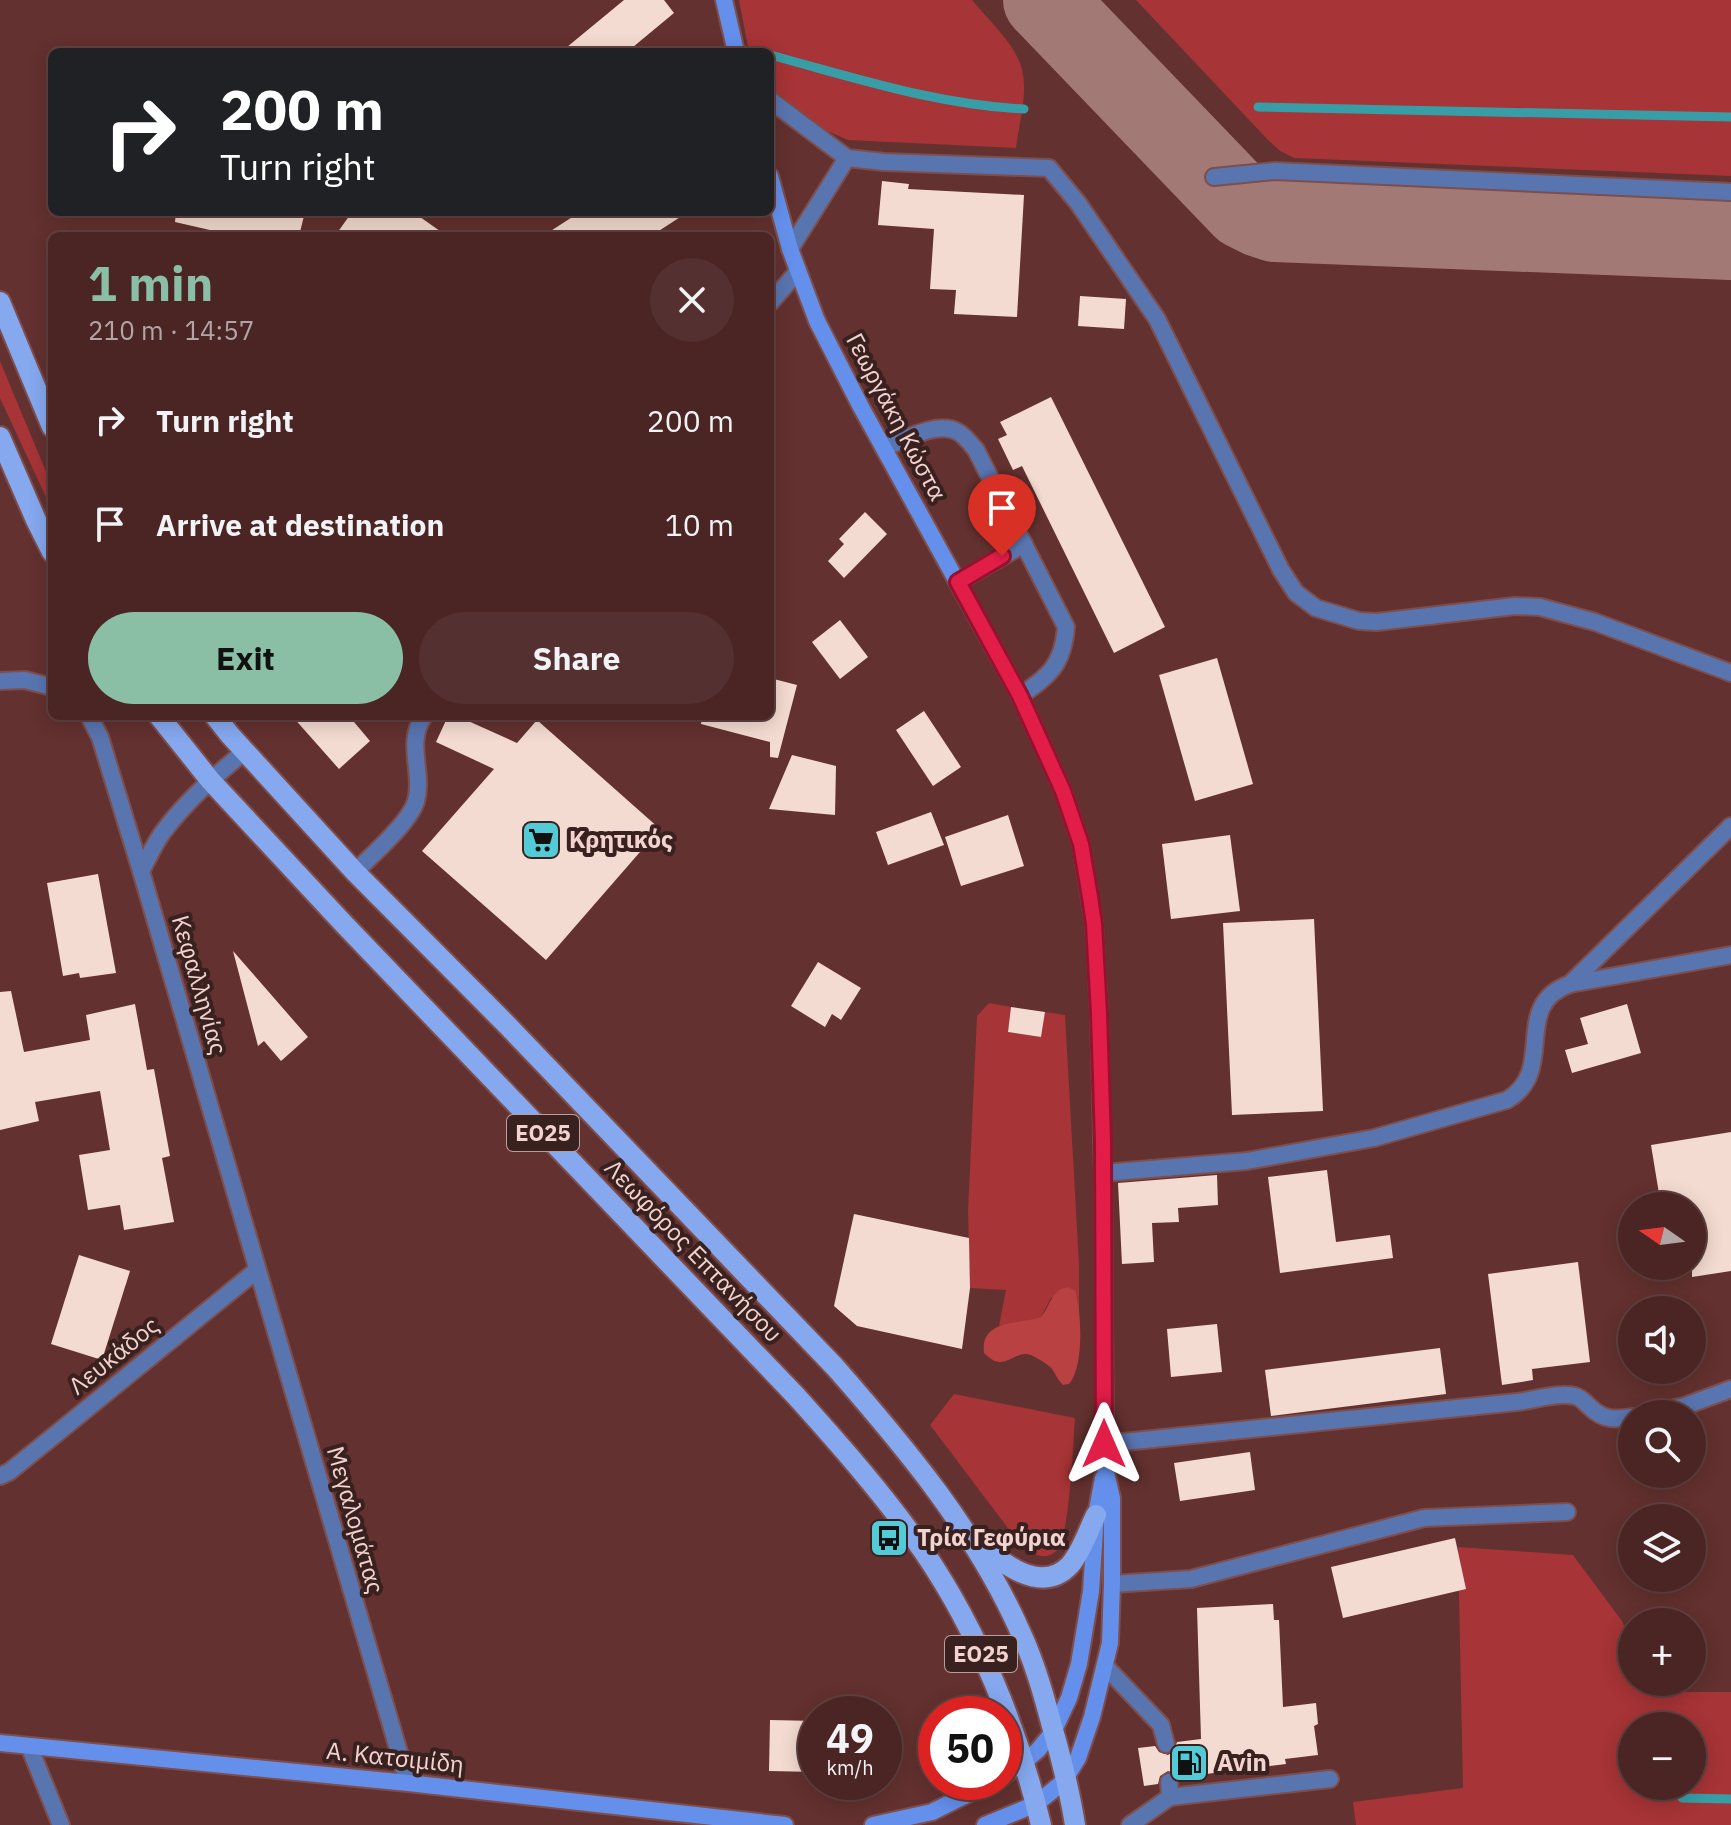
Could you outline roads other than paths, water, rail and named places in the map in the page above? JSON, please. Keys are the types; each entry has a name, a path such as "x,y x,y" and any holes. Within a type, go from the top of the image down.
{"main road":[{"path":"724,0 735,48"},
{"name":"Γεωργάκη Κώστα","path":"774,191 790,249 817,321 1020,696 1063,791 1081,844 1094,924 1099,1013 1104,1444 1105,1468 1112,1498 1112,1584 1110,1643 1105,1666 1078,1758 1066,1779"},
{"path":"0,302 48,417"},
{"path":"0,437 48,544"},
{"name":"Λεωφόρος Επτανήσου","path":"162,720 210,780 342,922 796,1396 861,1469 939,1575 973,1638 998,1696"},
{"name":"Λεωφόρος Επτανήσου","path":"218,720 355,872 498,1015 835,1367 882,1421 957,1519 1007,1603 1038,1675 1053,1732"},
{"name":"Γεωργάκη Κώστα","path":"1022,1759 1038,1750 1053,1732 1069,1698 1079,1664 1091,1591 1096,1515 1105,1468"},
{"path":"957,1519 999,1561 1042,1578 1069,1566 1096,1515"},
{"name":"ΕΟ25","path":"1053,1732 1075,1825"},
{"name":"Α. Κατσιμίδη","path":"0,1743 408,1783 785,1825"},
{"name":"ΕΟ25","path":"1022,1778 1036,1804 1041,1825"},
{"path":"985,1825 1036,1804 1066,1779"},
{"path":"873,1825 932,1812 956,1800"}],"street":[{"path":"774,103 847,158 1049,168 1078,203 1157,319 1281,570 1296,593 1316,608 1359,621 1377,622 1476,609 1540,607 1595,622 1731,673"},
{"path":"790,249 847,158"},
{"path":"1214,177 1275,171 1731,192"},
{"path":"774,298 798,271"},
{"path":"884,448 935,428 949,427 962,433 976,450 1066,627 1065,644 1059,661 1040,682 1020,696"},
{"path":"958,582 1024,544"},
{"path":"0,681 25,680 48,686"},
{"name":"Κεφαλληνίας","path":"91,720 100,737 141,871 257,1270"},
{"path":"355,872 406,820 415,805 418,787 415,736 421,720"},
{"path":"141,871 161,835 182,809 245,751"},
{"path":"1570,984 1731,826"},
{"path":"1103,1173 1247,1161 1304,1151 1374,1138 1507,1100 1516,1095 1529,1078 1537,1020 1551,993 1570,984 1731,955"},
{"name":"Λευκάδος","path":"0,1476 44,1444 257,1270"},
{"name":"Μεγαλομάτας","path":"257,1270 408,1783"},
{"path":"1701,1400 1731,1389"},
{"path":"1104,1444 1563,1395 1582,1399 1593,1410 1611,1419 1618,1418"},
{"path":"1112,1584 1191,1579 1424,1518 1567,1512"},
{"path":"1105,1666 1161,1725 1166,1744"},
{"path":"29,1746 61,1825"},
{"path":"1130,1825 1170,1790 1330,1779"}],"waterway":[{"path":"774,56 927,96 1024,109"},
{"path":"1258,107 1731,117"},
{"path":"1706,1798 1731,1799"}],"place":[{"name":"Κρητικός","path":"541,840"},
{"name":"Τρία Γεφύρια","path":"889,1538"},
{"name":"Avin","path":"1189,1763"}]}
